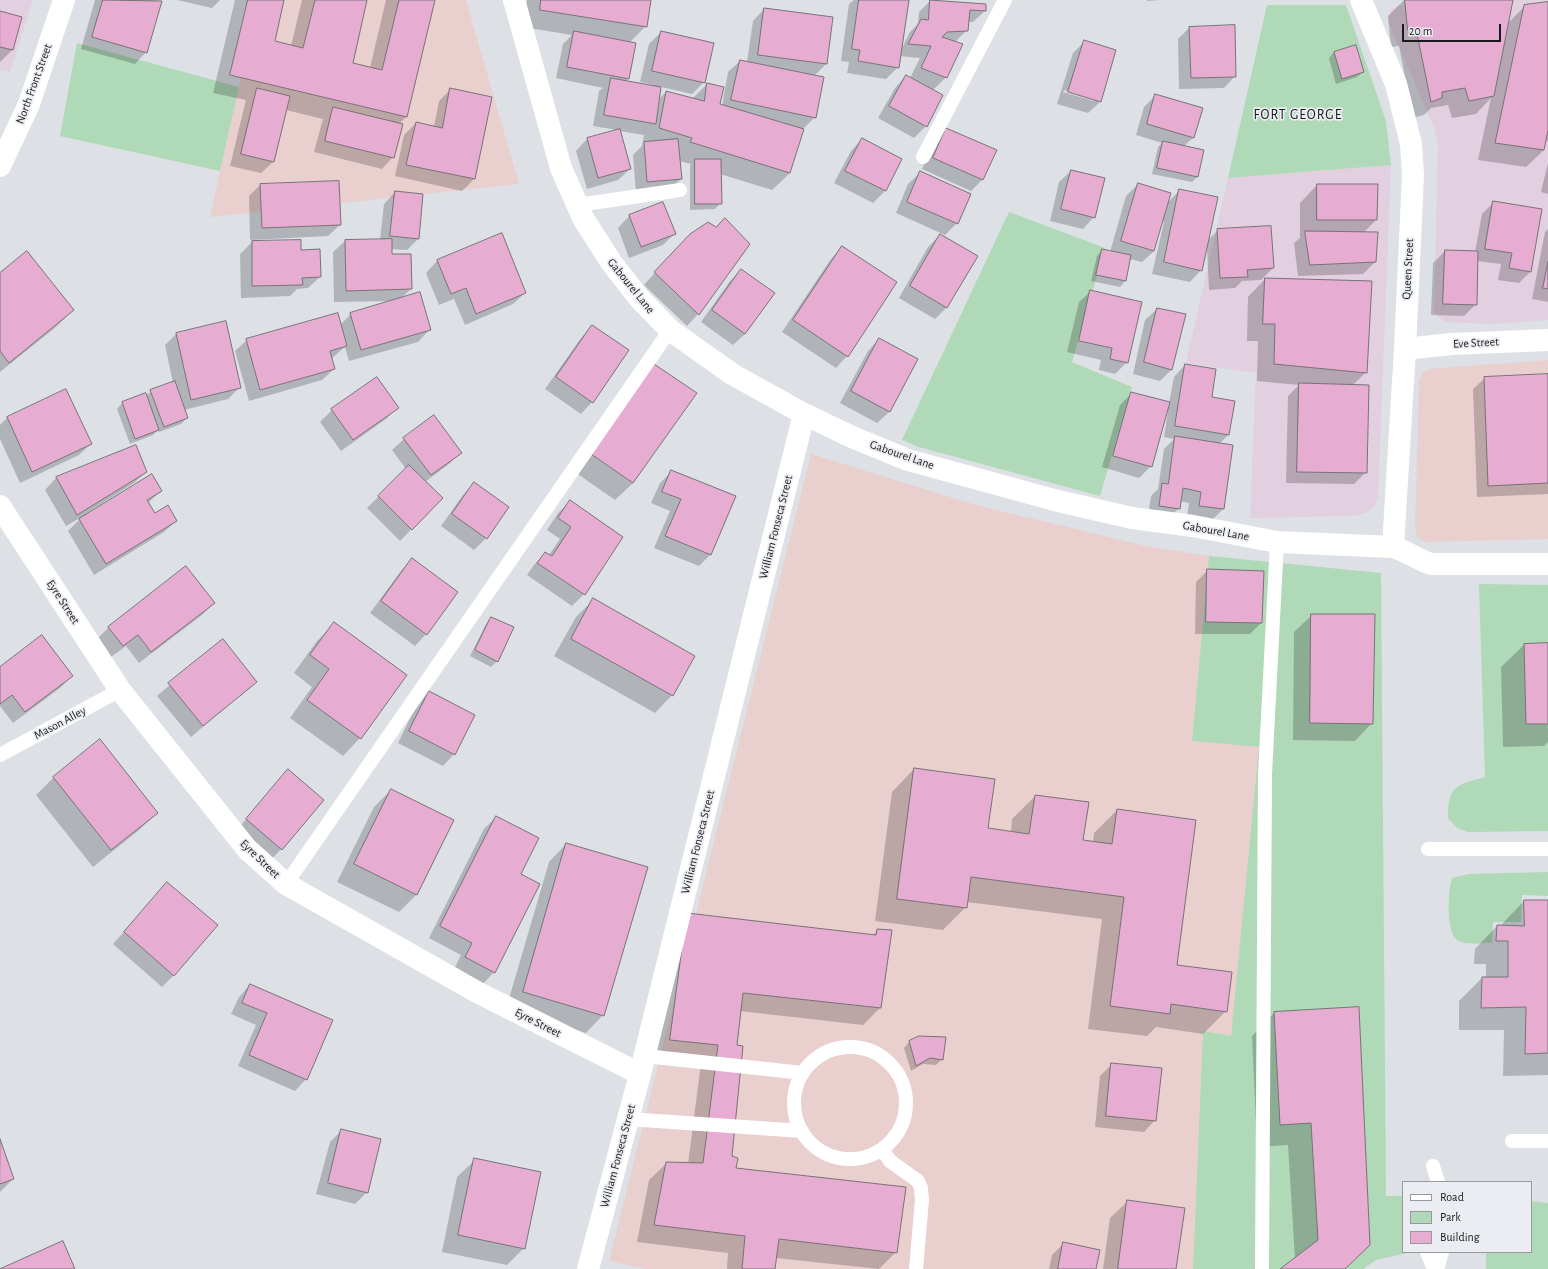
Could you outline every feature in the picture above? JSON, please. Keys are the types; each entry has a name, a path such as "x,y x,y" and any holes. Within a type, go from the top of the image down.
{"street":[{"name":"North Front Street","path":"0,166 29,104 64,0"},
{"name":"Gabourel Lane","path":"514,0 561,168 583,218 611,262 639,298 670,330 732,374 804,414 852,437 908,460 1058,501 1132,518 1193,526 1277,542 1393,547 1403,550 1421,561 1432,564 1548,564"},
{"name":"Queen Street","path":"1361,0 1396,84 1411,144 1413,176 1405,349 1393,547"},
{"name":"Eve Street","path":"1405,349 1451,344 1548,340"},
{"name":"William Fonseca Street","path":"588,1269 643,1065 804,414"},
{"name":"Eyre Street","path":"0,506 120,690 247,849 286,884 477,992 643,1065"}],"lane":[{"path":"923,158 1005,0"},
{"path":"578,205 680,190"},
{"path":"286,884 670,330"},
{"path":"1262,1269 1265,774 1277,542"},
{"name":"Mason Alley","path":"0,755 120,690"},
{"path":"1428,849 1548,849"},
{"path":"856,1047 874,1052 889,1062 900,1076 906,1094 906,1112 900,1130 888,1145 873,1155 855,1160 836,1158 818,1150 805,1137 802,1131 796,1120 794,1102 797,1083 807,1067 821,1055 838,1048 856,1047"},
{"path":"643,1065 803,1073"},
{"path":"628,1119 802,1131"},
{"path":"1512,1141 1548,1141"},
{"path":"882,1149 890,1161 918,1181 921,1188 922,1200 916,1269"},
{"path":"1427,1181 1433,1166 1438,1181"},
{"path":"1428,1253 1436,1269"},
{"path":"1436,1269 1442,1253"}],"shaded area":[{"path":"0,0 33,0 10,72 0,70"},
{"path":"258,0 466,0 519,184 210,217"},
{"path":"1444,0 1548,0 1548,320 1490,324 1445,322 1434,312 1438,143 1434,128 1388,21 1391,9 1403,5"},
{"path":"1391,165 1378,496 1375,506 1366,513 1353,516 1250,518 1256,373 1186,363 1228,178"},
{"path":"1548,360 1548,539 1425,542 1417,537 1415,529 1419,380 1423,373 1428,369"},
{"path":"811,454 976,505 1146,546 1209,556 1192,741 1260,747 1231,1036 1203,1031 1193,1269 646,1269 609,1261"}],"green space":[{"path":"1267,5 1346,5 1386,121 1391,165 1228,178"},
{"path":"77,43 239,87 220,171 60,136"},
{"path":"1009,212 1105,248 1072,362 1132,387 1100,496 919,447 902,440"},
{"path":"1209,556 1381,573 1386,1196 1402,1196 1402,1253 1407,1253 1376,1260 1363,1269 1193,1269 1203,1031 1231,1036 1259,747 1192,741"},
{"path":"1479,584 1548,585 1548,831 1468,832 1457,828 1448,818 1450,799 1456,788 1467,782 1485,777"},
{"path":"1548,872 1548,896 1522,895 1521,922 1493,922 1492,943 1463,943 1456,939 1449,919 1449,900 1452,878 1469,874"},
{"path":"1532,1201 1548,1203 1548,1269 1486,1269 1486,1253 1532,1253"}],"building":[{"path":"103,0 162,1 147,53 92,37"},
{"path":"248,0 284,0 275,41 303,48 315,0 367,0 353,63 382,70 399,0 435,0 407,117 230,75"},
{"path":"541,0 651,0 647,27 540,10"},
{"path":"859,0 909,0 899,68 858,61 860,50 852,49"},
{"path":"930,0 986,4 986,11 970,10 968,31 947,32 942,37 963,44 947,78 921,68 931,46 908,44 921,19 928,20"},
{"path":"1405,0 1513,0 1494,96 1469,101 1465,88 1442,92 1442,98 1431,102 1416,29 1408,30"},
{"path":"1548,2 1548,130 1544,150 1495,143 1524,5"},
{"path":"764,8 833,17 827,64 758,55"},
{"path":"0,11 22,17 13,50 0,47"},
{"path":"1235,25 1236,77 1191,78 1189,27"},
{"path":"574,31 636,43 629,79 567,67"},
{"path":"661,31 714,43 705,83 652,71"},
{"path":"1084,40 1116,50 1101,102 1068,92"},
{"path":"1356,45 1364,72 1342,79 1334,52"},
{"path":"740,60 824,77 816,118 731,100"},
{"path":"906,75 943,95 927,127 889,106"},
{"path":"611,78 661,87 656,124 604,115"},
{"path":"707,83 724,87 720,104 804,129 790,173 690,142 692,138 659,128 666,91 704,101"},
{"path":"257,88 290,96 274,162 241,154"},
{"path":"450,88 492,97 475,179 406,165 416,122 442,128"},
{"path":"1155,94 1203,108 1194,138 1147,124"},
{"path":"333,107 403,124 394,158 325,141"},
{"path":"946,128 997,150 983,180 933,158"},
{"path":"620,129 631,169 598,178 587,138"},
{"path":"862,138 902,159 886,191 845,171"},
{"path":"678,139 682,179 647,182 644,142"},
{"path":"1163,141 1204,150 1198,177 1157,168"},
{"path":"695,159 721,159 722,204 695,204"},
{"path":"1071,170 1105,178 1095,218 1061,209"},
{"path":"920,171 971,194 958,224 907,202"},
{"path":"339,181 341,225 262,228 260,184"},
{"path":"1138,183 1171,193 1154,251 1121,241"},
{"path":"1317,184 1378,184 1377,220 1317,220"},
{"path":"1179,189 1218,197 1202,271 1164,262"},
{"path":"395,191 423,194 419,239 390,236"},
{"path":"1493,201 1542,209 1531,272 1509,268 1512,253 1485,249"},
{"path":"663,202 676,234 641,247 629,215"},
{"path":"725,218 750,244 699,315 654,272 690,234 708,222 716,227"},
{"path":"1271,226 1274,268 1247,270 1248,277 1220,278 1217,229"},
{"path":"1305,231 1378,232 1376,262 1310,265"},
{"path":"502,233 526,293 476,314 466,288 451,294 437,260"},
{"path":"940,234 978,256 947,308 910,286"},
{"path":"392,239 392,254 411,254 412,289 346,291 345,240"},
{"path":"301,240 301,250 320,249 321,277 302,278 303,285 252,286 252,241"},
{"path":"842,246 897,282 848,357 793,320"},
{"path":"1102,249 1131,255 1126,281 1096,275"},
{"path":"1445,250 1478,251 1477,305 1443,304"},
{"path":"27,251 74,310 9,363 0,351 0,273"},
{"path":"1548,262 1548,289 1543,288"},
{"path":"741,269 775,293 745,334 712,310"},
{"path":"1265,278 1372,281 1367,373 1274,364 1275,324 1263,324"},
{"path":"1090,290 1142,302 1128,363 1110,359 1112,348 1079,341"},
{"path":"420,292 431,330 361,350 350,313"},
{"path":"1157,308 1186,314 1172,370 1144,362"},
{"path":"338,313 347,346 330,351 335,369 260,390 246,339"},
{"path":"226,321 241,388 191,400 176,333"},
{"path":"592,325 629,350 593,403 556,377"},
{"path":"879,338 918,359 890,412 851,391"},
{"path":"651,362 697,393 633,483 588,452"},
{"path":"1185,364 1216,369 1212,397 1235,401 1229,435 1175,426"},
{"path":"1548,374 1548,483 1488,486 1484,377"},
{"path":"377,377 399,408 353,440 331,409"},
{"path":"175,381 188,418 164,427 150,390"},
{"path":"1299,383 1369,385 1367,473 1297,472"},
{"path":"66,389 92,444 32,472 7,417"},
{"path":"1131,392 1170,402 1152,467 1113,456"},
{"path":"146,393 159,430 135,439 122,402"},
{"path":"434,415 462,453 431,475 403,438"},
{"path":"1175,436 1233,445 1224,509 1199,506 1201,492 1183,488 1180,509 1159,506 1162,483 1168,484"},
{"path":"136,445 147,472 77,515 56,477"},
{"path":"409,465 443,498 412,530 378,496"},
{"path":"671,470 736,496 711,555 665,536 681,499 662,492"},
{"path":"152,474 162,491 147,500 155,513 168,505 177,521 106,564 79,519"},
{"path":"474,482 509,507 487,539 452,514"},
{"path":"570,500 623,537 585,595 537,563 545,552 552,556 571,527 558,518"},
{"path":"412,558 458,592 427,635 381,601"},
{"path":"186,566 215,603 151,652 138,635 123,646 108,627"},
{"path":"1207,569 1264,571 1262,623 1206,622"},
{"path":"593,598 695,656 673,696 571,639"},
{"path":"1311,614 1375,614 1373,724 1310,723"},
{"path":"491,617 514,627 498,662 475,650"},
{"path":"334,622 407,675 361,739 307,700 329,669 310,655"},
{"path":"42,635 73,676 25,712 12,695 0,704 0,667"},
{"path":"223,639 257,682 203,726 168,683"},
{"path":"1548,643 1548,724 1526,724 1524,644"},
{"path":"429,691 475,715 455,755 409,731"},
{"path":"100,739 158,813 111,850 53,777"},
{"path":"914,768 995,779 988,828 1029,834 1035,795 1089,802 1083,840 1112,844 1117,809 1196,820 1177,965 1232,972 1227,1012 1171,1004 1170,1014 1110,1006 1124,897 971,877 967,908 897,899"},
{"path":"288,769 324,800 282,850 246,819"},
{"path":"391,789 454,820 417,895 354,864"},
{"path":"496,816 539,838 521,874 540,884 495,973 465,957 472,943 440,926"},
{"path":"566,843 648,867 604,1016 523,992"},
{"path":"167,882 218,925 174,976 124,932"},
{"path":"1524,900 1548,900 1548,1053 1525,1054 1526,1007 1481,1008 1482,977 1508,977 1508,941 1496,941 1497,925 1524,926"},
{"path":"687,913 876,935 877,929 892,930 881,1008 743,993 737,1045 743,1046 732,1156 738,1158 736,1168 906,1187 897,1253 779,1239 775,1269 742,1269 745,1236 654,1225 666,1162 703,1163 718,1045 670,1040"},
{"path":"250,984 333,1020 307,1080 249,1055 267,1013 242,1003"},
{"path":"1359,1007 1370,1245 1345,1269 1280,1269 1318,1240 1311,1123 1280,1125 1274,1012"},
{"path":"919,1036 946,1037 943,1060 930,1058 916,1066 909,1041"},
{"path":"1111,1063 1162,1068 1156,1121 1106,1116"},
{"path":"341,1129 381,1139 368,1193 328,1183"},
{"path":"0,1139 14,1179 0,1184"},
{"path":"474,1158 541,1172 525,1249 458,1235"},
{"path":"1127,1200 1185,1208 1176,1269 1118,1269"},
{"path":"63,1241 75,1269 0,1269"},
{"path":"1063,1242 1100,1250 1096,1269 1058,1269"}],"district":[{"name":"FORT GEORGE","path":"1298,115"}]}
